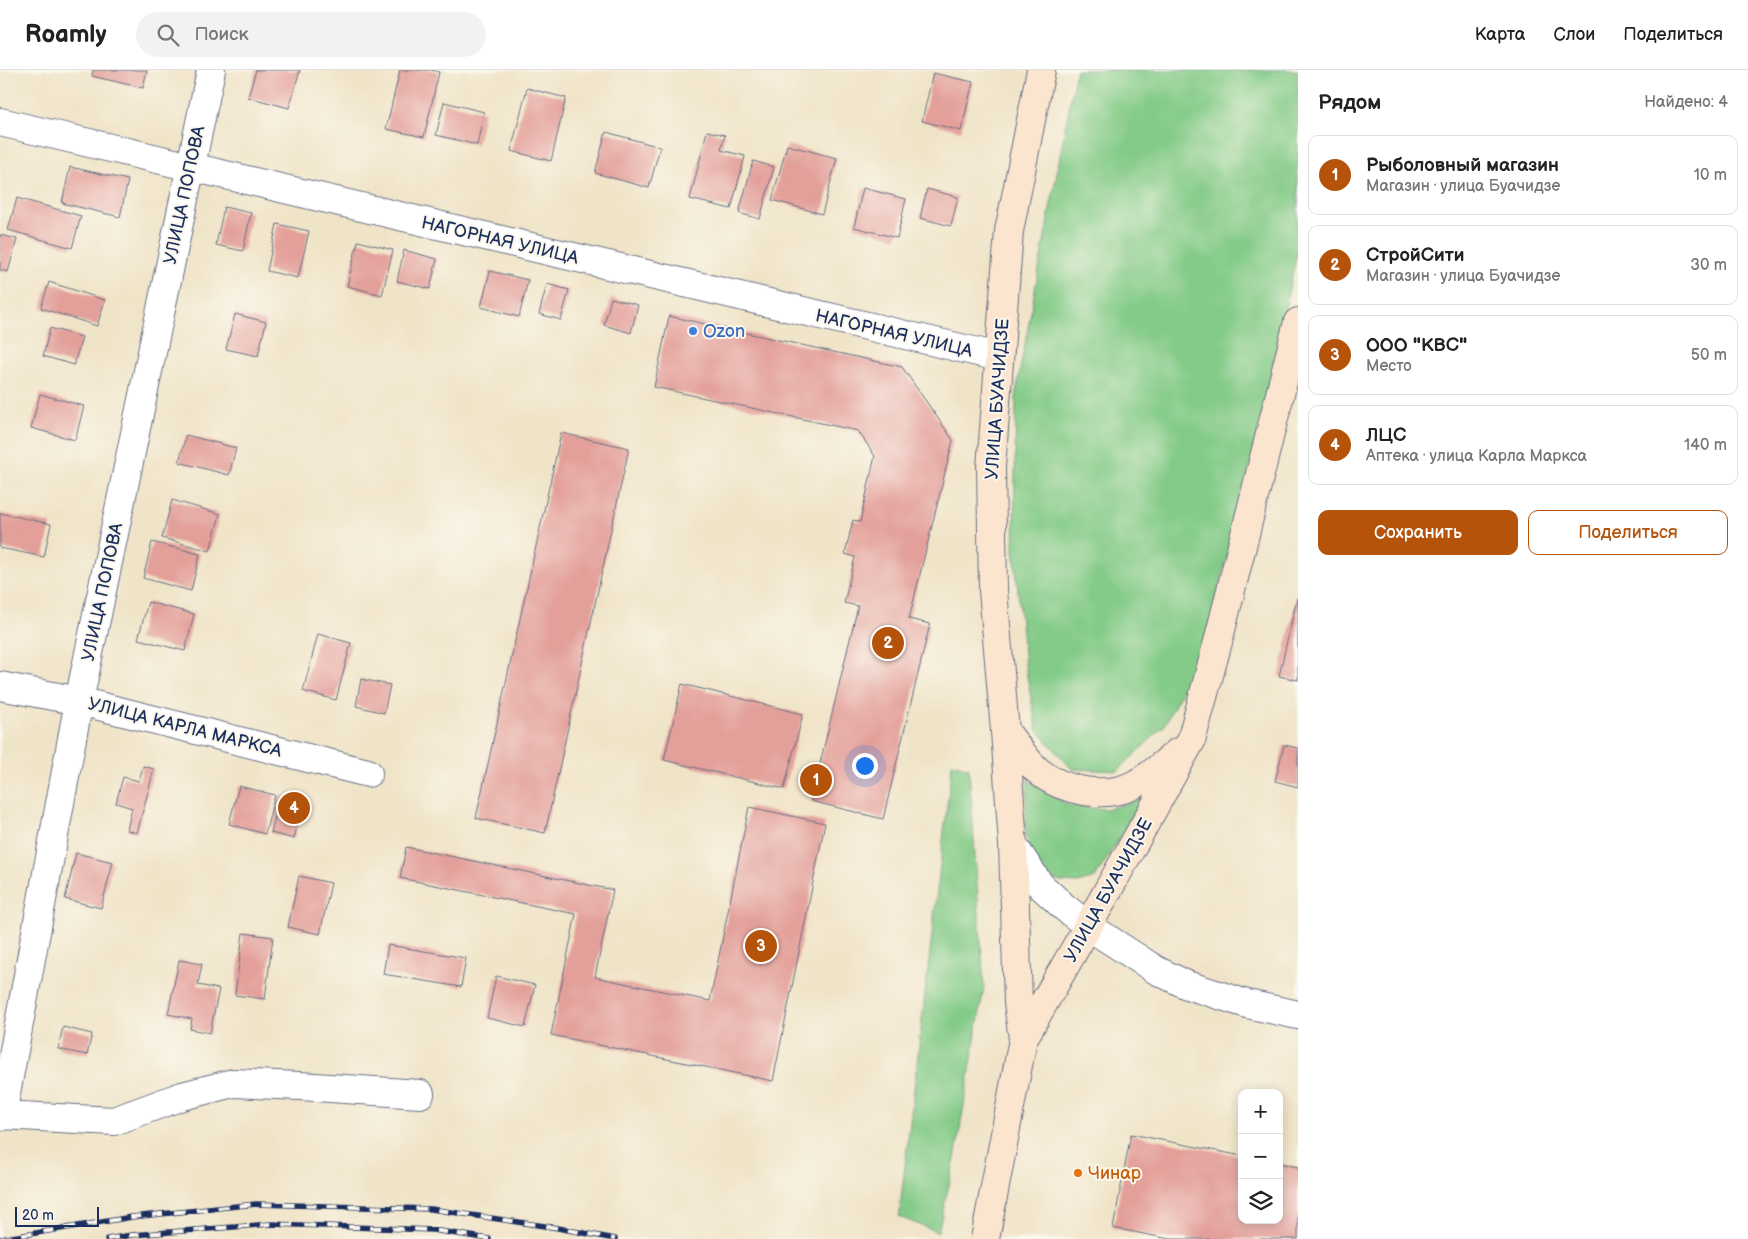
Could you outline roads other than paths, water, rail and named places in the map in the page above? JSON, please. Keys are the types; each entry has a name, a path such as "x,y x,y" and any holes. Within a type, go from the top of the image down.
{"main road":[{"name":"УЛИЦА БУАЧИДЗЕ","path":"985,1239 1023,1038 1018,1003 1013,845 993,590 991,468 1009,231 1041,70"},
{"name":"УЛИЦА БУАЧИДЗЕ","path":"1023,1038 1088,926 1190,741 1290,393 1298,322"},
{"path":"1005,731 1032,766 1060,785 1086,792 1120,790 1150,776 1190,741"}],"street":[{"name":"УЛИЦА ПОПОВА","path":"1,1116 79,701 211,70"},
{"name":"НАГОРНАЯ УЛИЦА","path":"0,122 999,358"},
{"name":"УЛИЦА КАРЛА МАРКСА","path":"0,686 79,701 368,774"},
{"path":"1013,845 1040,885 1064,907 1088,926 1156,970 1187,985 1247,1004 1298,1015"},
{"path":"1,1116 114,1121 182,1096 233,1083 420,1094"}],"railway":[{"path":"0,1239 132,1217 256,1204 431,1209 558,1228 615,1239"},
{"path":"107,1239 132,1235 271,1224 433,1230 489,1239"}],"place":[{"name":"Ozon","path":"693,331"},
{"name":"СтройСити","path":"888,643"},
{"name":"Рыболовный магазин","path":"816,780"},
{"name":"ЛЦС","path":"294,808"},
{"name":"ООО \"КВС\"","path":"761,946"},
{"name":"Чинар","path":"1078,1173"}]}
